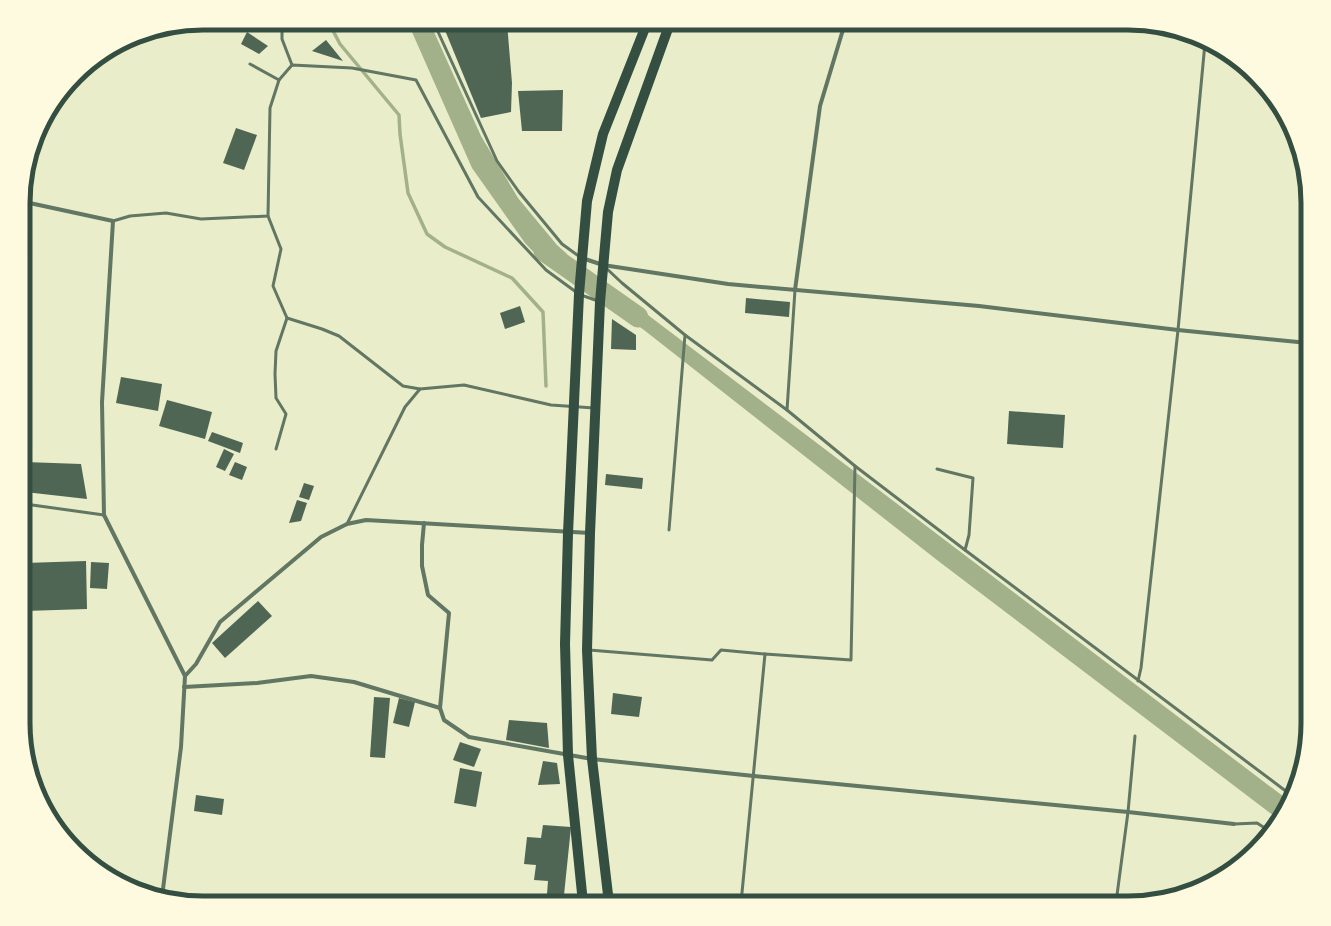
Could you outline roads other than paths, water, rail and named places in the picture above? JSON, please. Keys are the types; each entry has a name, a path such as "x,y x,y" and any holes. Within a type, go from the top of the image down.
{"main road":[{"path":"582,896 568,755 565,644 568,533 579,294 587,201 603,134 645,30"},
{"path":"608,896 592,759 587,650 590,534 600,302 608,212 617,170 668,30"}],"street":[{"path":"795,290 820,106 843,30"},
{"path":"30,203 114,221 102,402 104,516 185,676 181,747 163,891"},
{"path":"582,258 603,265 728,284 979,306 1178,330 1301,342"},
{"path":"185,676 196,664 220,622 321,537 347,524 366,520 590,534"},
{"path":"424,523 422,566 428,596 449,613 440,708 444,720 469,737 592,759 1128,812 1234,824"},
{"path":"184,687 257,683 311,676 354,682 440,708"}],"lane":[{"path":"282,30 282,39 292,64"},
{"path":"437,30 497,161 519,192 562,244 582,258"},
{"path":"1138,681 1178,330 1205,48"},
{"path":"250,64 279,80"},
{"path":"276,449 286,414 276,398 276,351 288,318 273,286 281,249 268,216 270,108 279,80 292,64"},
{"path":"292,64 352,68 416,80 478,197 546,270 579,294 600,302"},
{"path":"114,221 130,216 166,213 201,219 268,216"},
{"path":"603,265 622,283 685,335 787,410 854,466 1287,792"},
{"path":"787,410 795,290"},
{"path":"288,318 339,336 403,386 420,389 464,385 551,405 596,408"},
{"path":"669,530 685,335"},
{"path":"347,524 405,407 420,389"},
{"path":"587,650 712,660 721,650 851,660 854,466"},
{"path":"937,469 973,478 969,535 965,550"},
{"path":"30,505 104,516"},
{"path":"742,896 765,654"},
{"path":"1122,896 1117,895 1128,812 1135,736"},
{"path":"1234,824 1258,823 1265,828"}],"waterway":[{"path":"333,30 340,44 399,115 408,193 427,234 445,247 512,278 543,312 546,386"},
{"path":"544,251 638,317"}]}
